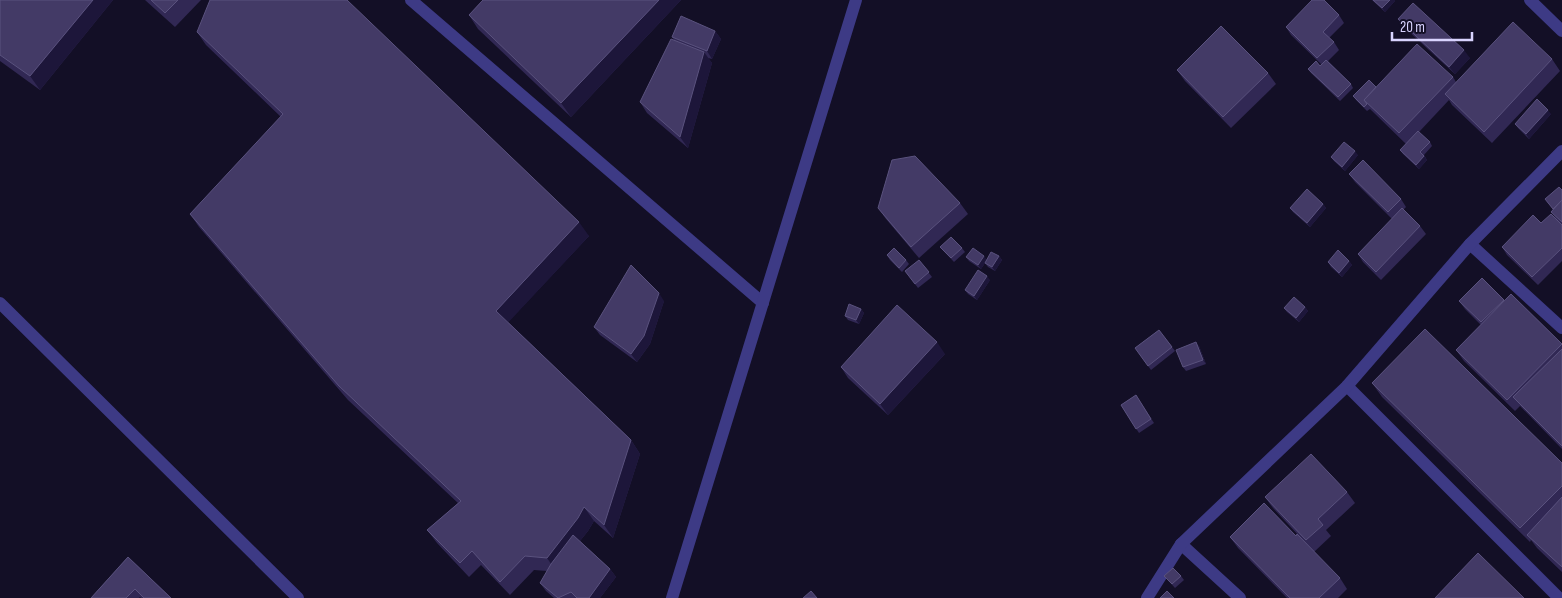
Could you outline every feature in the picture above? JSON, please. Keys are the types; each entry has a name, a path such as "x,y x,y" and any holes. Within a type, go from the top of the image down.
{"street":[{"path":"411,0 763,303"},
{"path":"672,598 856,0"},
{"path":"1530,0 1562,31"},
{"path":"1147,598 1182,544 1347,386 1470,244 1562,150"},
{"path":"1470,244 1562,328"},
{"path":"0,303 298,598"},
{"path":"1347,386 1559,598"},
{"path":"1182,544 1240,598"}],"building":[{"path":"0,0 93,0 30,76 0,55"},
{"path":"151,0 178,0 165,13"},
{"path":"210,0 347,0 579,222 496,311 631,440 604,525 584,507 578,518 547,558 525,556 500,582 472,551 460,563 427,530 461,501 339,386 190,214 283,114 197,32"},
{"path":"483,0 659,0 561,103 469,15"},
{"path":"1312,0 1324,0 1339,15 1323,32 1334,42 1317,58 1286,27"},
{"path":"1373,0 1390,0 1382,8"},
{"path":"1413,3 1464,50 1449,67 1398,19"},
{"path":"681,16 715,31 707,51 672,37"},
{"path":"1513,22 1552,59 1484,132 1445,94"},
{"path":"1221,26 1268,73 1223,117 1177,70"},
{"path":"671,39 704,52 680,137 640,102"},
{"path":"1417,44 1453,77 1399,133 1364,100"},
{"path":"1326,60 1351,84 1338,97 1308,69 1316,61 1320,66"},
{"path":"1369,80 1376,87 1364,100 1367,104 1364,107 1353,96"},
{"path":"1537,99 1548,110 1526,134 1515,124"},
{"path":"1418,131 1430,142 1420,152 1424,156 1416,165 1400,150"},
{"path":"1344,142 1355,151 1342,167 1331,157"},
{"path":"915,156 960,203 911,247 878,208 892,160"},
{"path":"1363,160 1401,199 1388,212 1349,174"},
{"path":"1559,187 1562,190 1562,200 1553,209 1545,199"},
{"path":"1307,189 1323,204 1307,223 1290,208"},
{"path":"1562,200 1562,222 1551,212"},
{"path":"1402,208 1420,226 1376,272 1358,254"},
{"path":"1551,214 1562,225 1562,248 1532,277 1502,247 1533,215 1541,223"},
{"path":"951,237 962,248 951,258 940,247"},
{"path":"894,248 906,260 899,268 887,255"},
{"path":"973,248 984,256 978,265 966,257"},
{"path":"1338,250 1349,261 1339,273 1328,262"},
{"path":"991,252 999,256 992,267 985,263"},
{"path":"919,260 929,272 915,284 905,271"},
{"path":"631,265 659,293 644,336 631,354 594,327"},
{"path":"978,270 987,276 974,296 965,290"},
{"path":"1482,278 1504,300 1481,322 1459,301"},
{"path":"1511,294 1562,344 1507,400 1456,350"},
{"path":"1294,297 1305,307 1296,318 1284,308"},
{"path":"849,304 861,309 856,320 845,316"},
{"path":"897,305 937,342 880,404 841,367"},
{"path":"1425,329 1562,463 1562,486 1520,528 1372,383"},
{"path":"1159,330 1172,347 1148,366 1135,348"},
{"path":"1196,342 1203,360 1183,367 1176,350"},
{"path":"1562,349 1562,446 1513,397"},
{"path":"1136,395 1151,419 1136,429 1121,405"},
{"path":"1311,454 1347,492 1318,519 1323,525 1306,540 1265,497"},
{"path":"1562,497 1562,567 1527,535"},
{"path":"1264,503 1340,578 1319,598 1290,598 1230,537"},
{"path":"573,535 610,569 589,598 577,598 571,592 558,598 540,583 551,564"},
{"path":"1478,553 1524,598 1435,598"},
{"path":"128,557 171,598 144,598 135,589 126,598 91,598"},
{"path":"1173,568 1181,576 1172,584 1164,576"},
{"path":"811,591 817,598 803,598"},
{"path":"1167,591 1174,598 1160,598"}]}
